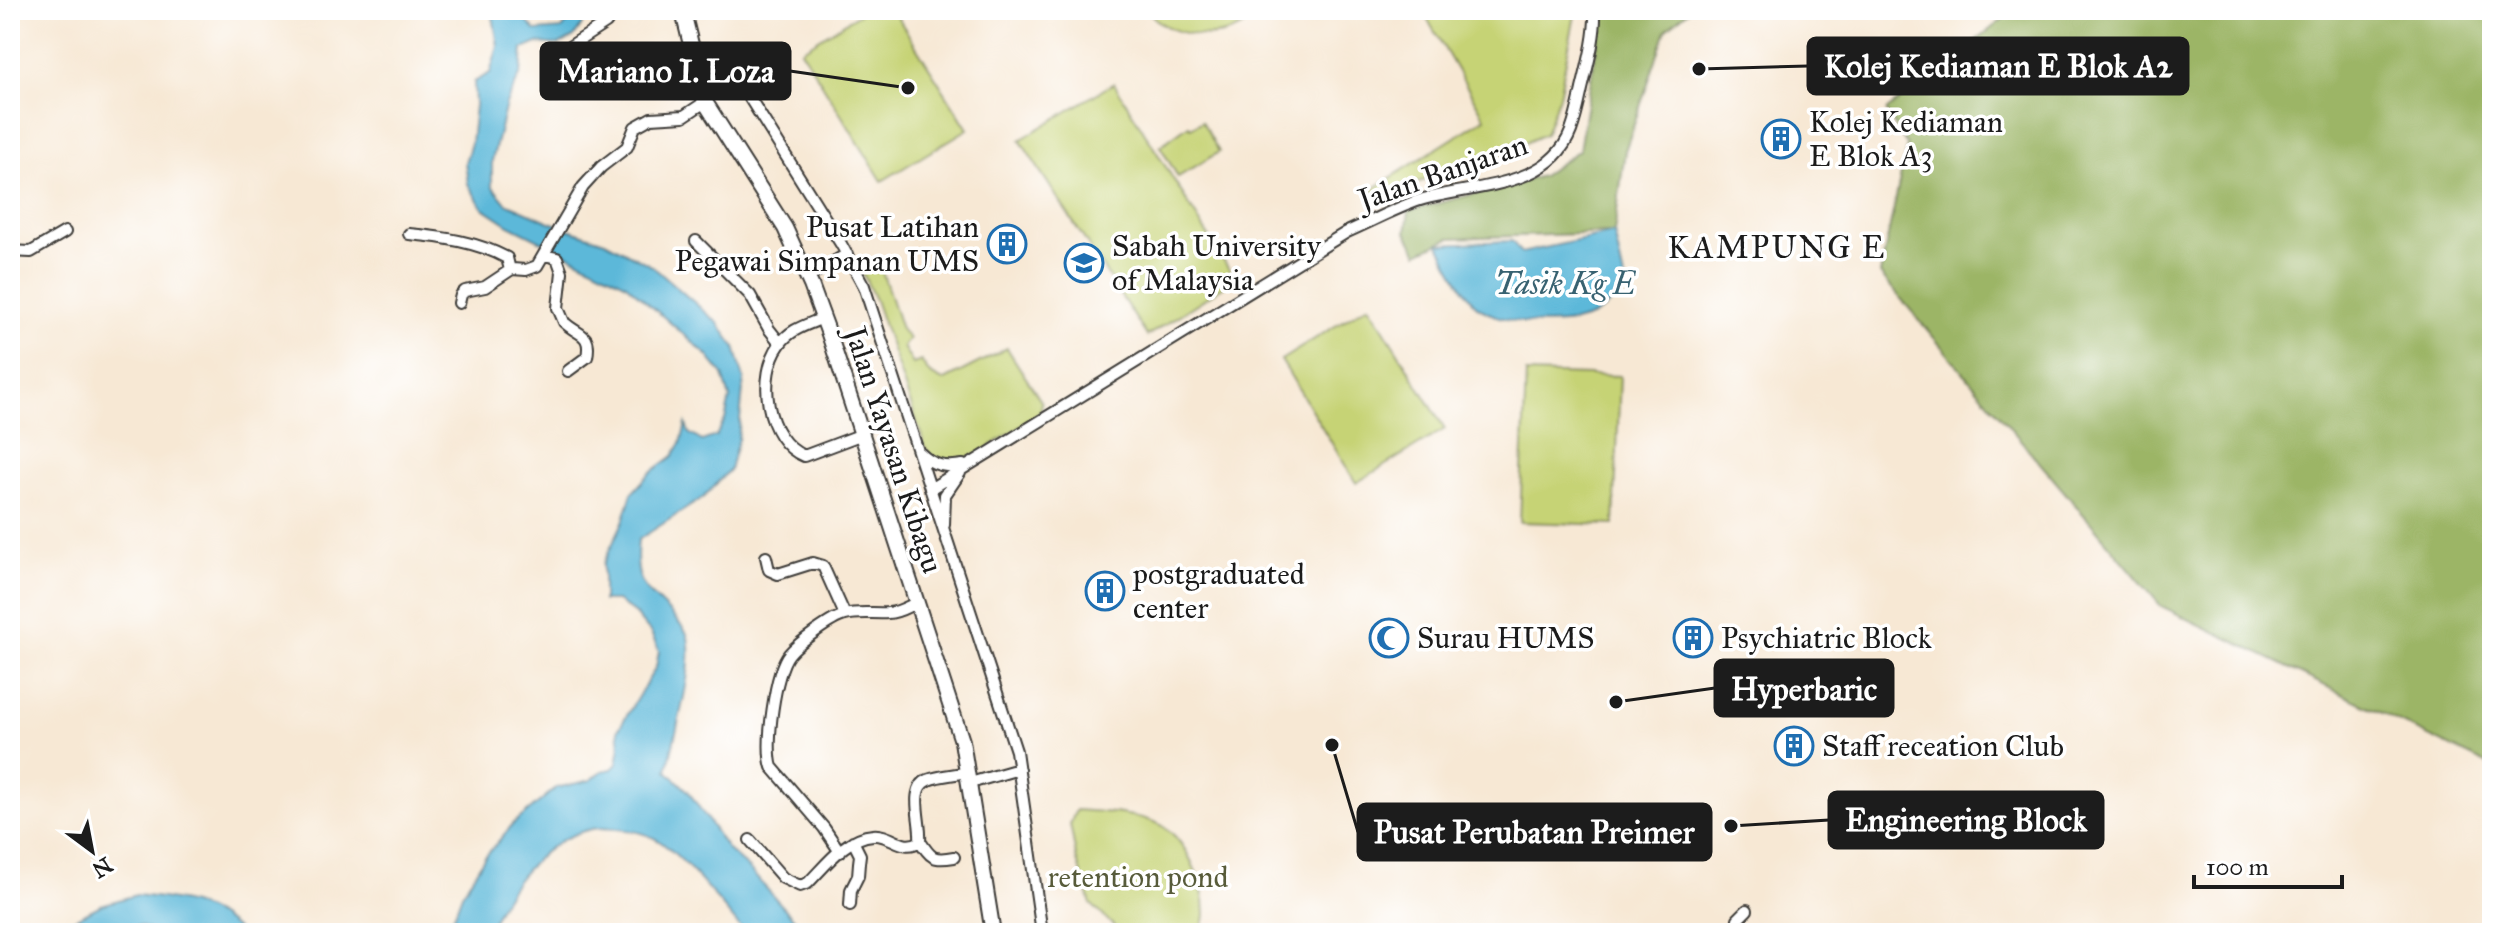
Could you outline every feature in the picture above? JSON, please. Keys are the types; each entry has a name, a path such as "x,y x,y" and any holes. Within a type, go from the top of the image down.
{"street":[{"path":"569,47 606,23 615,10"},
{"name":"Jalan Banjaran","path":"930,489 1347,232 1407,204 1507,181 1538,170 1560,151 1571,132 1589,61 1595,10"},
{"name":"Jalan Yayasan Kibagu","path":"684,12 705,102 777,214 808,277 823,318 953,710 968,778 993,933"},
{"path":"746,92 864,286 1016,751 1042,933"},
{"path":"459,303 465,291 485,287 510,270 532,269 592,176 627,147 632,130 639,124 651,118 684,116 705,102"},
{"path":"10,251 31,252 65,232"},
{"path":"409,234 483,247 507,258 510,270"},
{"path":"696,241 750,295 780,343"},
{"path":"546,251 561,264 558,299 564,322 585,335 589,345 587,357 568,371"},
{"path":"808,277 847,254"},
{"path":"823,318 791,332 771,358 766,390 776,430 796,453 804,456 860,435"},
{"path":"918,452 929,462 942,466 970,464"},
{"path":"943,531 945,495 970,464"},
{"path":"766,557 769,570 778,574 813,563 823,566 845,615"},
{"path":"840,852 824,828 780,779 769,758 776,690 783,664 790,652 835,619 845,615 891,613 916,603"},
{"path":"954,857 933,858 920,841 918,787 925,780 968,778 1019,769"},
{"path":"750,840 783,878 800,886 808,883 853,841 875,834 905,846 913,846 920,841"},
{"path":"850,905 860,855 853,841"},
{"path":"1736,933 1738,919 1747,910"}],"green space":[{"path":"865,10 893,10 968,129 882,181 801,50"},
{"path":"1148,10 1180,10 1202,15 1230,10 1267,10 1235,30 1200,35 1165,25"},
{"path":"1422,10 1576,10 1559,96 1545,134 1466,169 1371,195 1373,189 1485,118"},
{"path":"1603,10 1689,10 1666,30 1625,151 1614,233 1449,238 1418,253 1406,232 1409,211 1542,176 1579,150"},
{"path":"2004,10 2492,10 2492,767 2161,606 1880,274 1907,145 1886,111 2007,16"},
{"path":"1114,83 1235,279 1147,336 1020,140"},
{"path":"1202,121 1219,152 1178,177 1160,146 1189,125 1191,128"},
{"path":"880,265 901,329 909,339 903,347 913,364 921,361 930,374 943,381 1007,348 1042,403 1040,413 961,462 947,464 934,458 926,449 875,300 860,267"},
{"path":"1369,305 1445,429 1356,483 1281,360"},
{"path":"1526,373 1620,376 1614,525 1520,522"},
{"name":"retention pond","path":"1076,810 1138,817 1167,829 1192,862 1202,889 1205,914 1201,933 1121,933 1091,904 1077,861 1070,824"}],"water":[{"path":"492,10 516,10 536,31 562,29 573,16 589,14 574,37 559,45 537,43 523,49 521,73 506,104 492,161 492,186 506,203 605,241 652,266 718,323 735,347 744,379 738,440 730,469 704,497 638,540 638,570 645,587 688,637 689,667 667,771 688,791 728,850 807,933 745,933 695,875 662,843 634,831 601,828 557,843 528,868 504,900 488,933 451,933 462,894 484,858 513,824 556,788 591,780 617,764 620,746 618,730 656,667 659,651 651,633 635,614 617,601 603,601 603,564 623,522 632,493 650,473 673,456 681,443 686,424 689,433 702,441 716,436 725,420 730,398 723,375 707,355 625,283 509,225 482,207 468,184 465,162 471,143 474,82 490,73 498,46"},
{"name":"Tasik Kg E","path":"1614,233 1625,283 1602,311 1579,321 1564,323 1529,323 1483,310 1465,290 1439,244 1512,241 1521,253"},
{"path":"136,895 192,904 217,915 241,933 158,933 140,926 108,933 47,933 101,905"}],"place":[{"name":"Kolej Kediaman E Blok A2","path":"1699,69"},
{"name":"Mariano I. Loza","path":"908,88"},
{"name":"Kolej Kediaman E Blok A3","path":"1781,139"},
{"name":"Pusat Latihan Pegawai Simpanan UMS","path":"1007,244"},
{"name":"Sabah University of Malaysia","path":"1084,263"},
{"name":"postgraduated center","path":"1105,591"},
{"name":"Surau HUMS","path":"1389,638"},
{"name":"Psychiatric Block","path":"1693,638"},
{"name":"Hyperbaric","path":"1616,702"},
{"name":"Pusat Perubatan Preimer","path":"1332,745"},
{"name":"Staff receation Club","path":"1794,746"},
{"name":"Engineering Block","path":"1731,826"}],"district":[{"name":"KAMPUNG E","path":"1777,247"}]}
